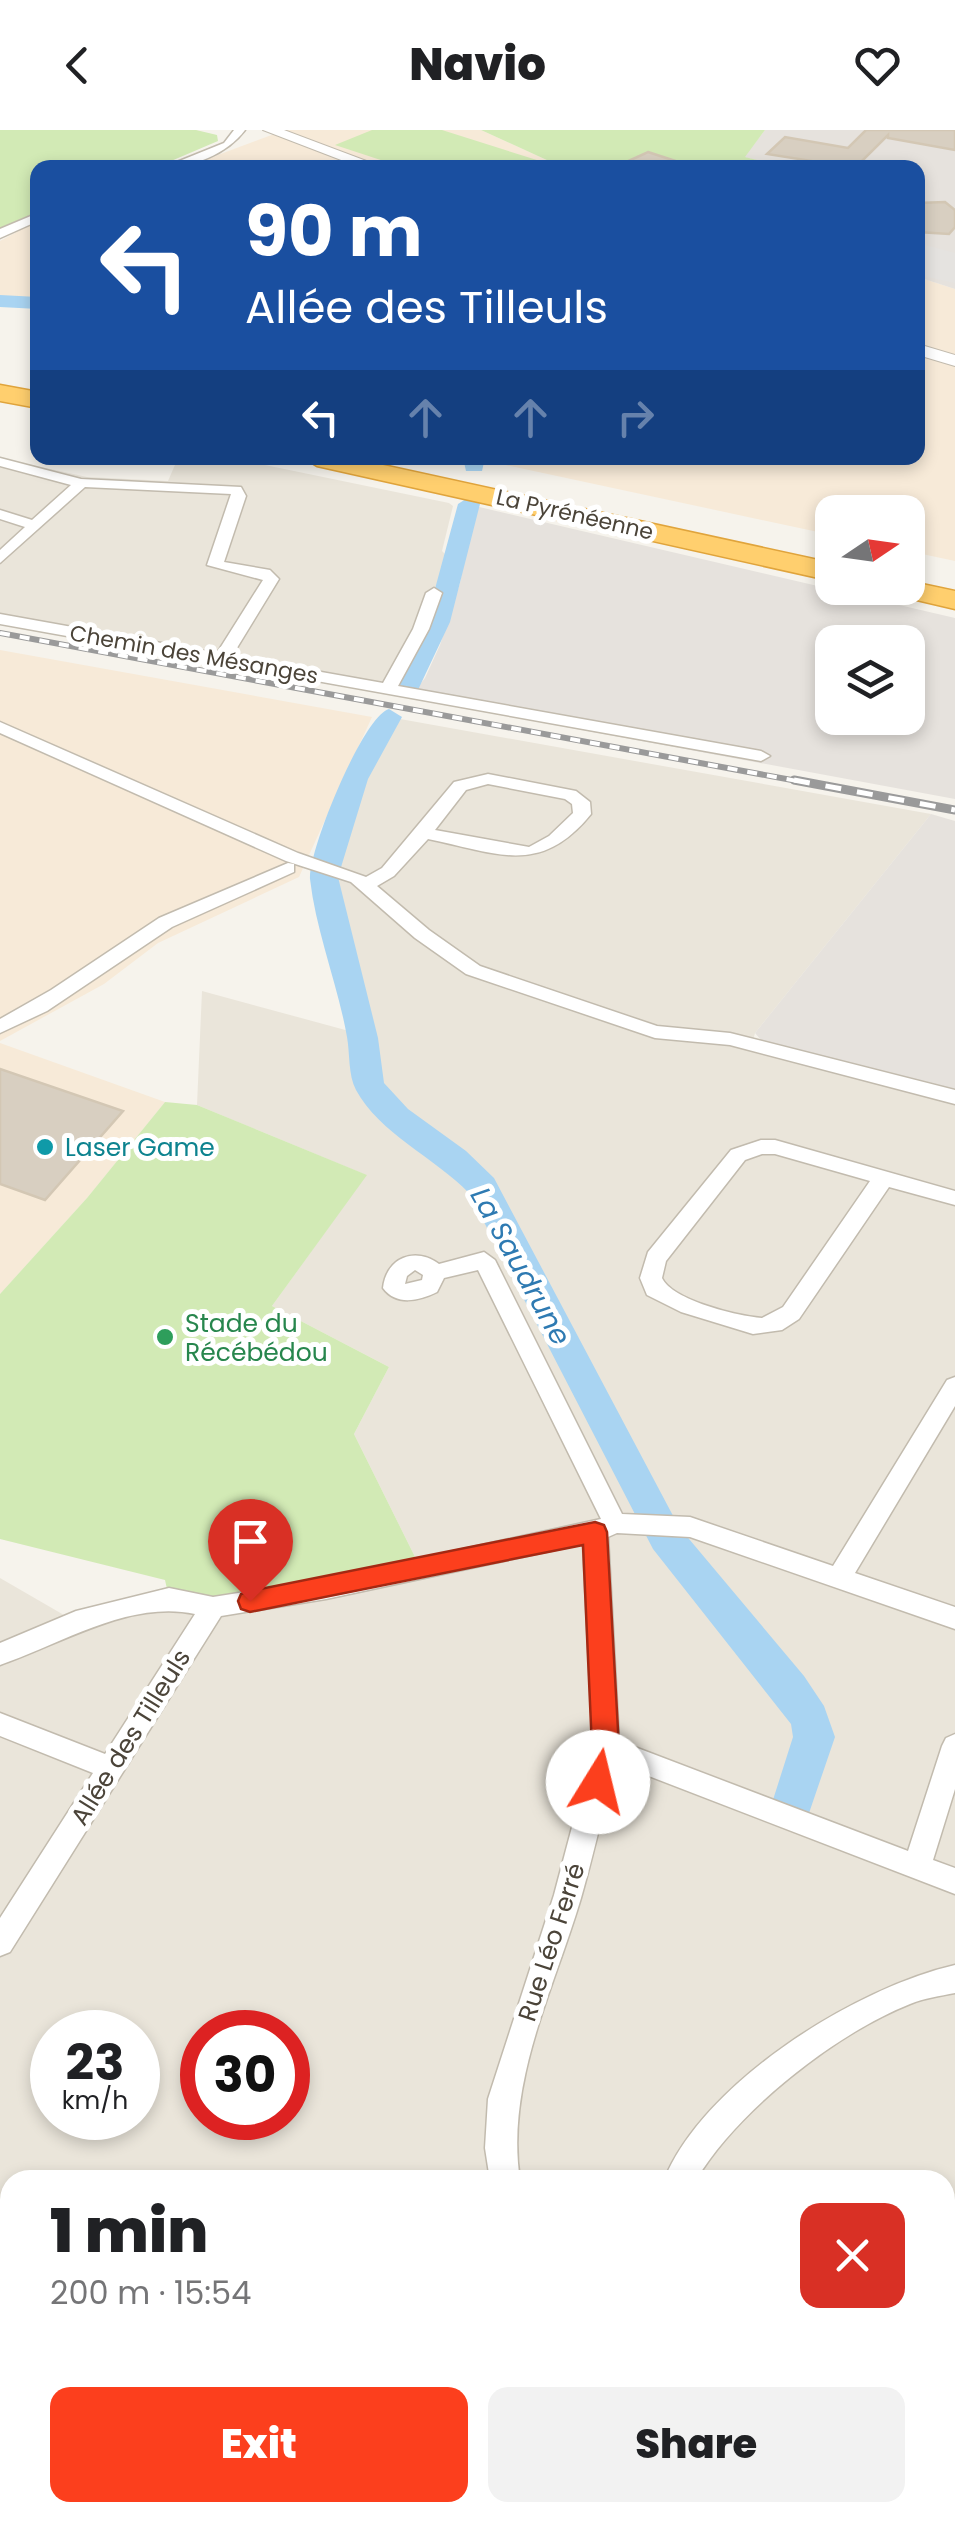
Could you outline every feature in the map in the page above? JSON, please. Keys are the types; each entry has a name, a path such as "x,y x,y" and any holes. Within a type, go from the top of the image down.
{"highway":[{"path":"0,380 30,386"},
{"path":"0,396 30,402"},
{"name":"La Pyrénéenne","path":"350,465 815,568"},
{"name":"La Pyrénéenne","path":"411,465 815,554"},
{"path":"925,579 955,586"},
{"path":"925,593 955,600"}],"street":[{"path":"187,160 228,144 240,130"},
{"path":"270,130 355,160"},
{"path":"0,234 30,220"},
{"path":"925,350 955,361"},
{"path":"0,462 80,483 236,490 239,496 215,564 265,573 271,579 222,659"},
{"path":"0,558 80,483"},
{"path":"0,514 33,525"},
{"path":"388,688 421,629 434,593"},
{"name":"Chemin des Mésanges","path":"0,619 761,756"},
{"path":"0,728 219,825 284,863 338,871 366,884 422,934 473,970 654,1032 730,1039 955,1097"},
{"path":"366,884 388,872 460,786 473,781 488,779 570,795 581,802 582,814 550,846 536,852 521,853 424,833"},
{"path":"0,1027 62,995 178,915 248,886 284,863"},
{"path":"884,1178 792,1313 779,1322 745,1324 671,1300 655,1288 650,1274 656,1258 738,1155 749,1149 775,1147 955,1198"},
{"name":"Rue Léo Ferré","path":"434,1273 484,1260 617,1526 606,1748 568,1896 503,2099 500,2148 503,2170"},
{"path":"839,1578 955,1386"},
{"path":"0,1654 76,1622 169,1598 212,1608 326,1589 617,1526 690,1527 955,1618"},
{"name":"Allée des Tilleuls","path":"0,1943 212,1608"},
{"path":"0,1724 109,1767"},
{"path":"918,1867 955,1746"},
{"path":"606,1748 955,1881"},
{"path":"685,2170 712,2127 856,2015 907,1990 955,1979"}],"shaded area":[{"path":"285,130 481,130 547,160 204,160"},
{"path":"765,130 955,130 955,289 925,279 925,160 744,157"},
{"path":"30,225 30,300 0,298 0,241"},
{"path":"925,245 955,253 955,283 925,277"},
{"path":"925,279 955,289 955,561 925,555 925,495 815,495 815,531 506,465 925,465"},
{"path":"0,458 87,477 168,481 175,465 265,465 453,506 442,551 448,557 426,628 393,695 0,624"},
{"path":"475,506 815,585 815,605 899,605 955,618 955,799 409,698 425,678 460,583"},
{"path":"0,650 372,717 299,877 158,943 104,984 0,1041"},
{"path":"389,717 931,814 755,1033 752,1044 955,1097 955,2170 0,2170 0,1578 76,1622 421,1569 354,1434 389,1367 272,1306 366,1175 197,1105 202,991 360,1034 324,877 355,779"},
{"path":"931,814 955,821 955,1091 761,1040 755,1033"},
{"path":"0,1043 165,1102 87,1198 0,1294"}],"green space":[{"path":"0,130 196,130 217,135 218,141 173,160 30,160 30,215 0,228"},
{"path":"372,130 442,130 537,160 381,160 335,145"},
{"path":"481,130 765,130 745,157 757,160 547,160"},
{"name":"Stade du Récébédou","path":"165,1102 197,1105 367,1175 272,1306 389,1367 354,1434 421,1569 213,1607 169,1598 165,1580 0,1539 0,1294 87,1198"}],"building":[{"path":"866,130 955,130 955,150 888,135 863,160 805,160 767,154 785,137 848,148"},
{"path":"648,152 673,160 630,160"},
{"path":"945,202 955,210 955,227 949,234 925,232 925,203"},
{"name":"Laser Game","path":"0,1069 123,1111 45,1200 0,1184"}],"waterway":[{"name":"La Saudrune","path":"0,301 30,303"},
{"name":"La Saudrune","path":"408,687 438,622 469,504"},
{"name":"La Saudrune","path":"389,717 355,779 324,877 363,1038 369,1086 397,1117 455,1159 482,1186 666,1538 790,1688 810,1719 814,1737 793,1803"}],"railway":[{"path":"0,633 808,783"},
{"path":"794,780 955,810"}],"place":[{"name":"Laser Game","path":"45,1147"},
{"name":"Stade du Récébédou","path":"165,1337"}],"route":[{"path":"250,1601 326,1589 595,1532 606,1748 598,1782"}]}
